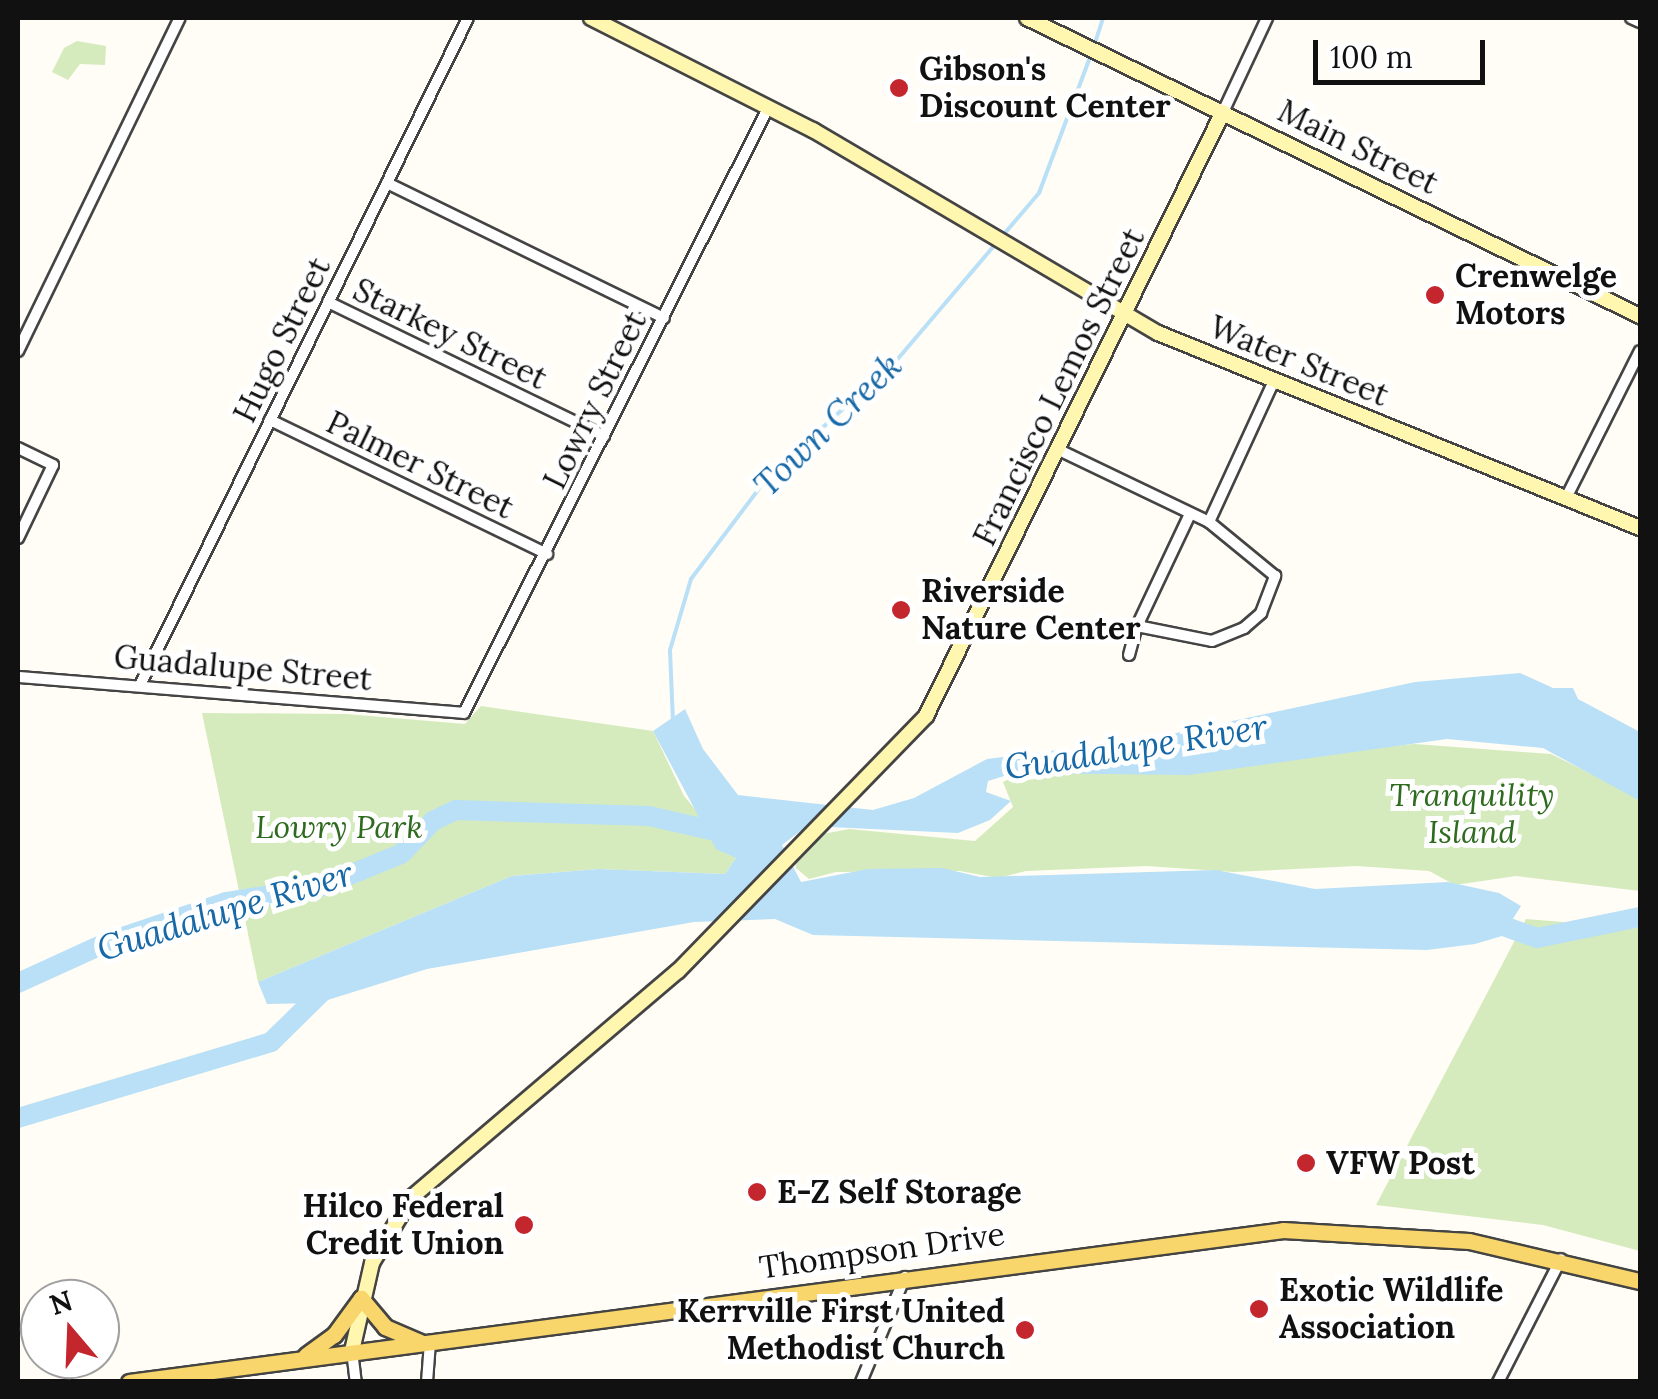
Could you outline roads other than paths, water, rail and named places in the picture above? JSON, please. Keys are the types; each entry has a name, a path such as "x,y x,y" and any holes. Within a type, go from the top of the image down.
{"main road":[{"name":"Thompson Drive","path":"130,1382 906,1276 1283,1230 1414,1234 1562,1259 1640,1281"},
{"path":"303,1358 334,1336 361,1298 384,1327 426,1342"}],"street":[{"path":"18,350 180,18"},
{"name":"Hugo Street","path":"140,685 468,18"},
{"name":"Water Street","path":"591,18 768,108 1125,314 1273,383 1640,528"},
{"name":"Main Street","path":"1027,18 1640,316"},
{"name":"Francisco Lemos Street","path":"352,1351 361,1298 388,1231 425,1183 624,1019 926,716 1266,18"},
{"path":"1631,18 1640,22"},
{"name":"Lowry Street","path":"464,712 547,554 768,108"},
{"path":"387,182 664,318"},
{"name":"Starkey Street","path":"328,302 604,436"},
{"path":"1567,496 1640,352"},
{"path":"1209,522 1273,383"},
{"name":"Palmer Street","path":"270,420 547,554"},
{"path":"18,448 52,464 18,538"},
{"path":"1058,450 1209,522 1275,576 1261,613 1244,628 1204,641 1137,626"},
{"path":"1130,655 1137,626 1190,514"},
{"name":"Guadalupe Street","path":"18,678 464,712"},
{"path":"1498,1382 1562,1259"},
{"path":"861,1382 906,1276"},
{"path":"426,1342 427,1382"},
{"path":"352,1351 356,1382"}],"water":[{"path":"1520,673 1553,688 1573,688 1578,699 1640,732 1640,801 1543,748 1447,739 1189,775 1014,773 988,781 986,792 1011,801 990,820 958,833 807,826 782,845 801,882 868,869 942,868 980,877 1216,870 1315,889 1448,882 1499,893 1521,906 1502,936 1475,944 1427,950 813,935 775,919 694,922 427,969 318,1003 267,1004 258,982 512,876 599,869 725,874 736,858 716,849 653,731 685,709 703,749 738,795 873,810 914,798 987,759 1153,738 1415,682"}],"waterway":[{"name":"Town Creek","path":"1094,46 1103,18"},
{"name":"Town Creek","path":"673,722 670,650 691,579 768,477 896,361 1039,193 1091,55"},
{"name":"Guadalupe River","path":"18,983 108,942 226,902 320,887 401,854 433,821 456,810 649,816 728,834"},
{"name":"Guadalupe River","path":"1487,920 1537,938 1640,917"},
{"name":"Guadalupe River","path":"18,1118 271,1042 327,987"}],"place":[{"name":"Gibson's Discount Center","path":"899,88"},
{"name":"Crenwelge Motors","path":"1435,295"},
{"name":"Riverside Nature Center","path":"901,610"},
{"name":"VFW Post","path":"1306,1163"},
{"name":"E-Z Self Storage","path":"757,1192"},
{"name":"Hilco Federal Credit Union","path":"524,1225"},
{"name":"Exotic Wildlife Association","path":"1259,1309"},
{"name":"Kerrville First United Methodist Church","path":"1025,1330"}],"park label":[{"name":"Tranquility Island","path":"1472,814"},
{"name":"Lowry Park","path":"339,827"}]}
